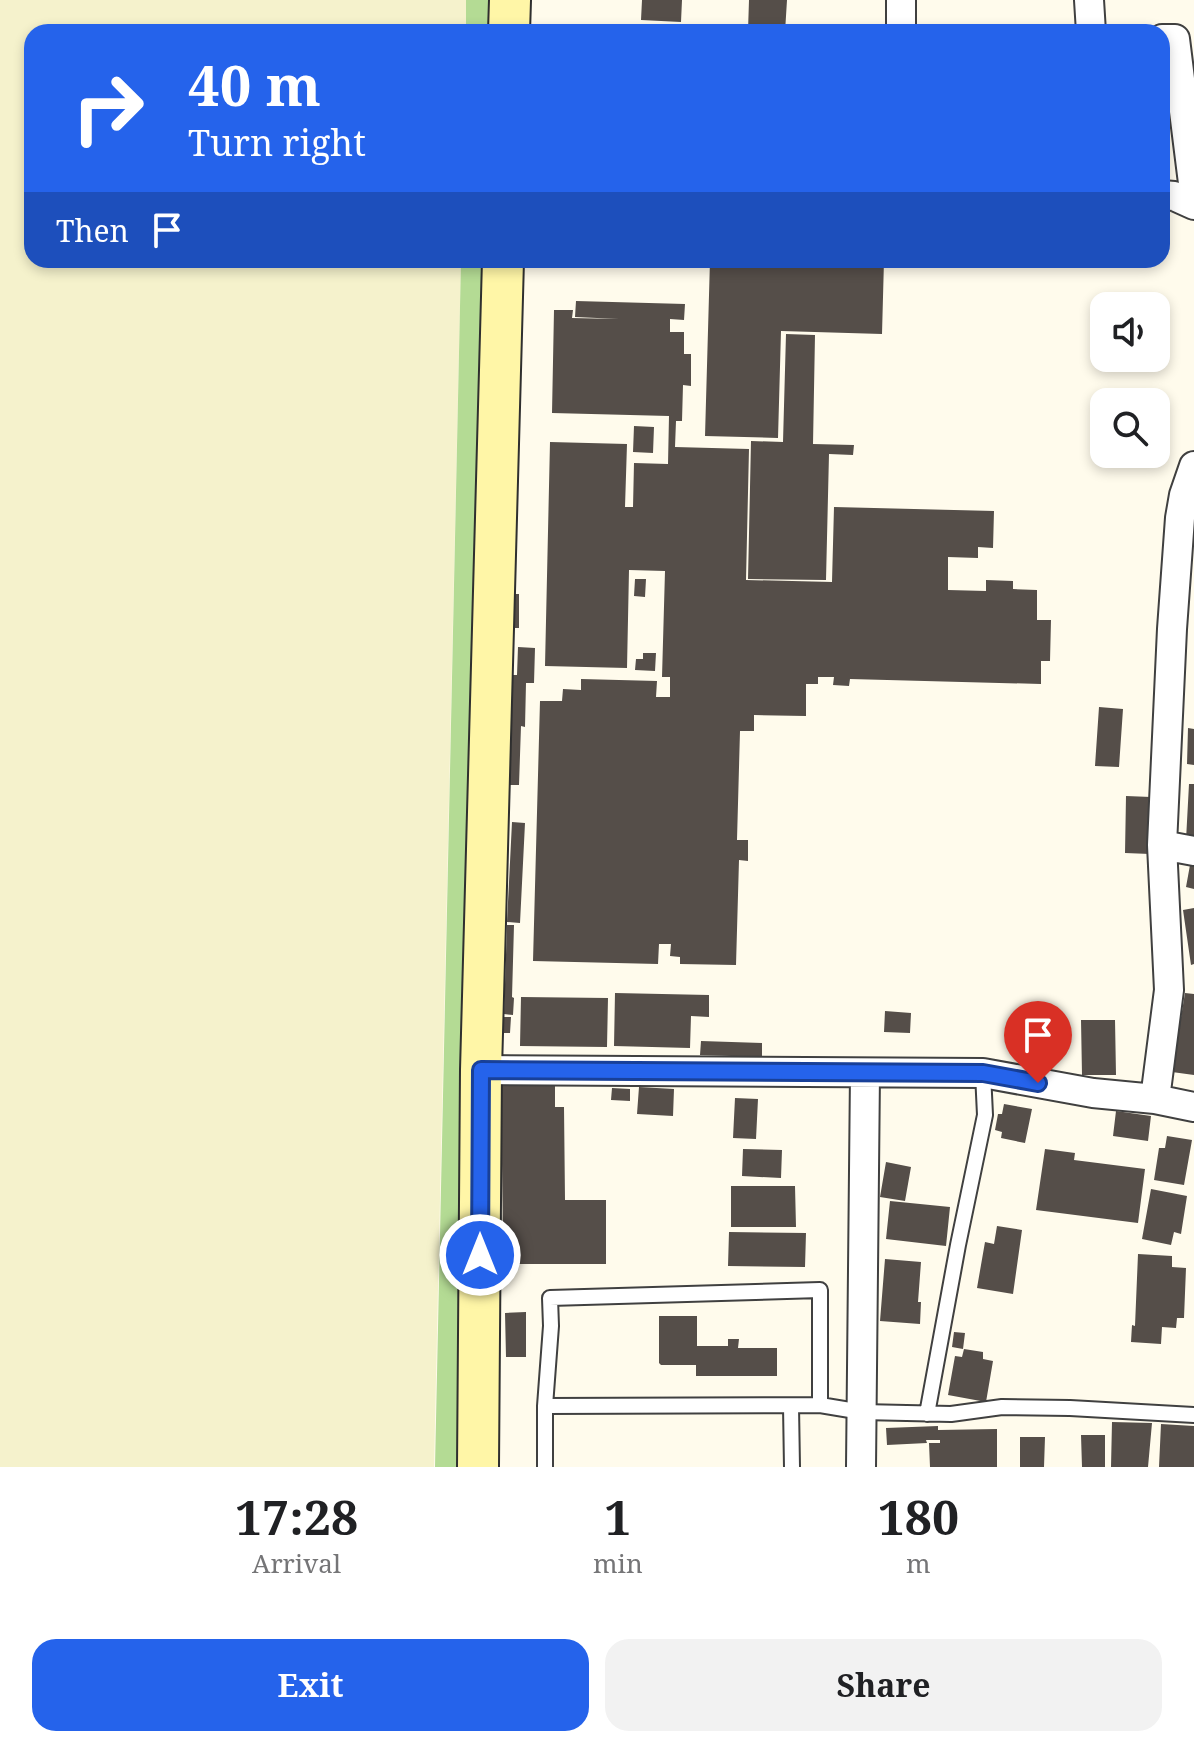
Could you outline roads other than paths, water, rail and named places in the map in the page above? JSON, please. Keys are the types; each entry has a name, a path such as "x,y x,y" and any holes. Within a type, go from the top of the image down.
{"street":[{"path":"509,24 510,0"},
{"path":"901,0 901,24"},
{"path":"1089,0 1090,24"},
{"path":"1170,39 1175,39 1194,204 1170,196"},
{"path":"478,1467 481,1070 503,268"},
{"path":"1155,1099 1169,990 1162,845 1177,543 1184,495 1194,466"},
{"path":"1162,845 1194,851"},
{"path":"481,1070 983,1073 1194,1107"},
{"path":"861,1467 865,1073"}],"lane":[{"path":"927,1414 985,1115 983,1073"},
{"path":"545,1467 550,1298 820,1290 820,1405"},
{"path":"545,1406 820,1405 862,1412 927,1414 1002,1407 1194,1415"},
{"path":"791,1406 792,1467"}]}
